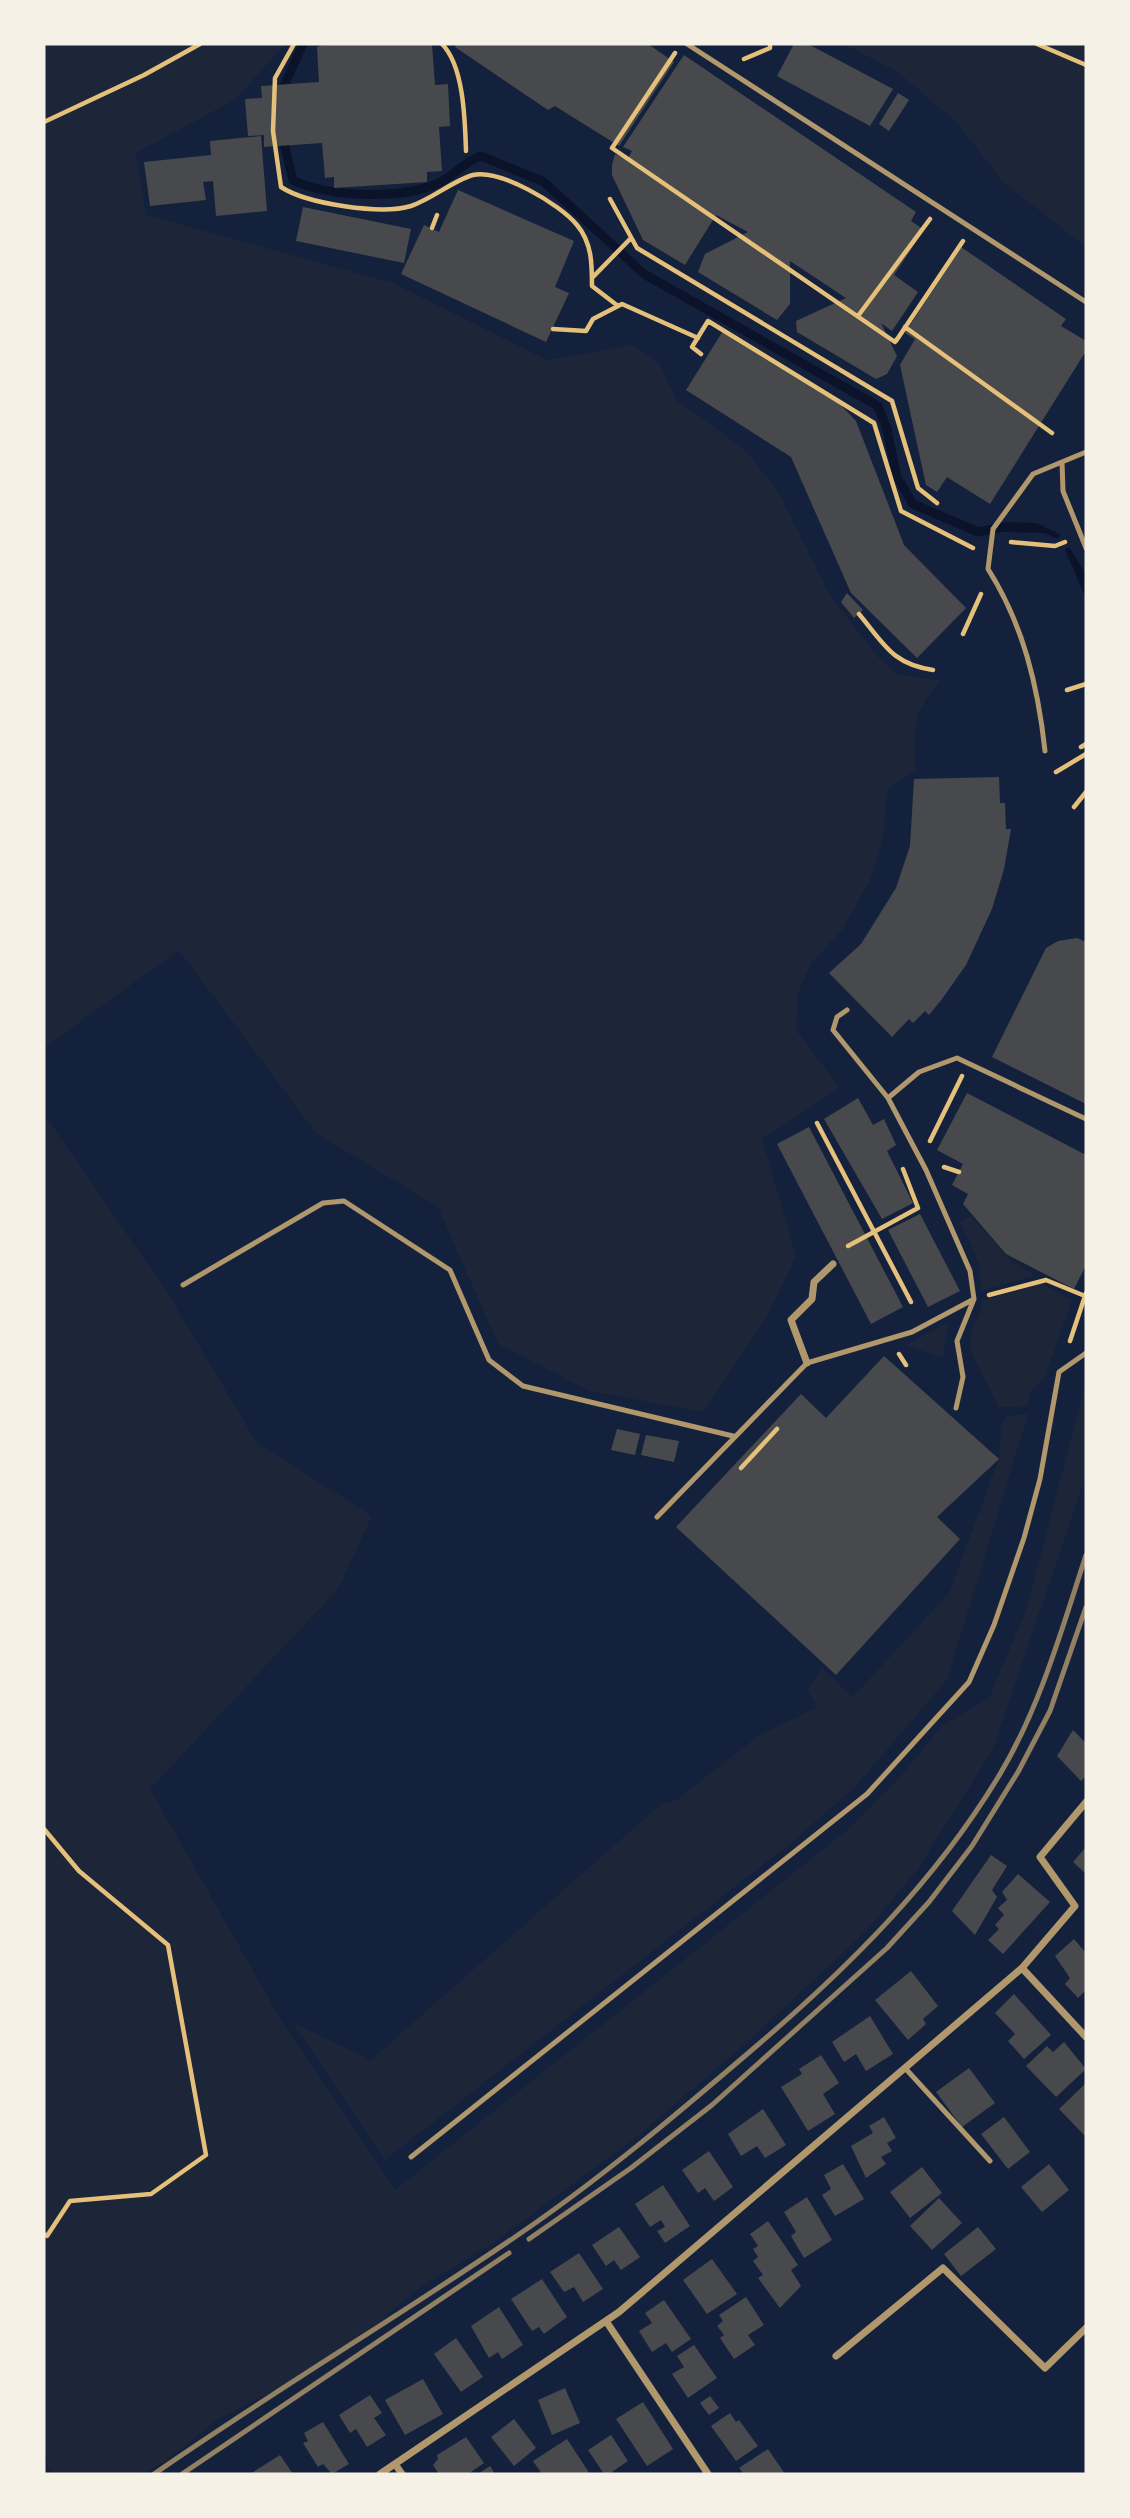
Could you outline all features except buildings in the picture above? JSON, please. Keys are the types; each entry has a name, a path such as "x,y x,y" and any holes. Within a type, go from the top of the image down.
{"street":[{"path":"807,1363 791,1320 812,1299 814,1282 833,1264"},
{"path":"380,2474 606,2322 1022,1968 1076,1906 1040,1857 1086,1802"},
{"path":"1022,1968 1086,2037"},
{"path":"836,2356 943,2268 1045,2368 1086,2328"},
{"path":"606,2322 708,2474"},
{"path":"395,2464 402,2474"}],"lane":[{"path":"687,44 1086,302"},
{"path":"1045,751 1040,703 1010,604 988,569 993,529 1033,474 1086,452"},
{"path":"1062,462 1063,491 1086,548"},
{"path":"847,1010 837,1017 833,1030 888,1098 940,1197 970,1271 974,1298 957,1341 963,1377 956,1408"},
{"path":"888,1098 919,1072 957,1058 1086,1119"},
{"path":"183,1285 323,1203 344,1201 450,1270 489,1360 523,1386 733,1436"},
{"path":"657,1517 807,1363 912,1332 974,1298"},
{"path":"411,2157 867,1794 969,1682 994,1625 1024,1538 1040,1479 1059,1372 1086,1353"},
{"path":"905,2068 989,2161"}],"path":[{"path":"44,122 144,75 200,44"},
{"path":"293,44 275,78 273,131 281,187 297,198 356,208 409,207 473,175 496,176 547,200 577,225 592,252 593,286 618,306"},
{"path":"442,44 453,54 465,118 466,152"},
{"path":"681,44 612,148 895,342 972,228"},
{"path":"735,63 770,48 769,44"},
{"path":"1037,44 1086,65"},
{"path":"610,199 636,248 891,401 918,488 937,503"},
{"path":"858,316 939,207"},
{"path":"432,228 437,215"},
{"path":"593,277 631,238"},
{"path":"553,329 586,331 593,319 622,304 698,338"},
{"path":"701,354 692,347 708,321 874,423 901,511 974,548"},
{"path":"905,327 1052,433"},
{"path":"1011,542 1055,546 1068,541"},
{"path":"963,634 981,594"},
{"path":"859,614 895,657 910,667 933,670"},
{"path":"1067,690 1086,684"},
{"path":"1056,772 1086,754"},
{"path":"1074,807 1086,792"},
{"path":"939,1123 968,1063"},
{"path":"817,1123 911,1302"},
{"path":"848,1246 918,1208 901,1162"},
{"path":"974,1298 1046,1280 1086,1295 1059,1372"},
{"path":"741,1468 777,1429"},
{"path":"44,1829 79,1871 167,1945 206,2155 150,2194 70,2202 47,2236 44,2234"}],"shaded area":[{"path":"44,44 285,44 236,99 136,153 146,215 393,283 547,360 632,345 660,364 677,401 743,448 777,490 829,594 877,656 897,674 940,681 924,704 916,723 916,771 887,789 883,838 870,880 842,930 811,963 798,993 796,1030 839,1087 762,1139 796,1256 768,1314 704,1412 590,1391 498,1344 438,1207 316,1133 179,950 44,1048"},
{"path":"844,44 1086,44 1086,247 1004,183 957,123 898,72"},
{"path":"1005,522 1037,523 1061,535 1057,539 1045,533 1004,532"},
{"path":"1069,547 1086,574 1086,598 1065,550"},
{"path":"44,1114 167,1292 257,1443 372,1516 338,1589 150,1789 282,2022 395,2190 846,1831 899,1778 943,1725 989,1698 1026,1611 1086,1382 1086,1476 992,1751 917,1870 867,1930 744,2045 634,2139 493,2243 419,2288 336,2359 218,2419 166,2461 140,2474 54,2474 48,2466 44,2450"},
{"path":"971,1216 1011,1261 1036,1275 981,1291 979,1263 960,1222"},
{"path":"1042,1284 1072,1300 1044,1379 1030,1392 1027,1406 998,1407 971,1348 971,1333 983,1300"},
{"path":"948,1322 943,1358 906,1345"},
{"path":"1028,1414 947,1680 855,1787 791,1843 385,2160 292,2022 371,2060 660,1805 678,1799 758,1736 817,1707 808,1690 822,1668 853,1697 949,1593 999,1459 1002,1424 1007,1416"}],"waterway":[{"path":"280,95 303,44"},
{"path":"282,135 293,180 326,190 367,195 408,192 441,182 481,156 544,182 644,274 878,406 887,429 897,477 913,504 978,532 1004,527"}],"railway":[{"path":"154,2474 470,2267 577,2193 724,2074 856,1955 919,1887 948,1851 1000,1774 1038,1695 1086,1555"},
{"path":"529,2239 631,2168 712,2105 887,1948 929,1902 972,1846 1018,1772 1050,1711 1086,1607"},
{"path":"182,2474 509,2253"}]}
